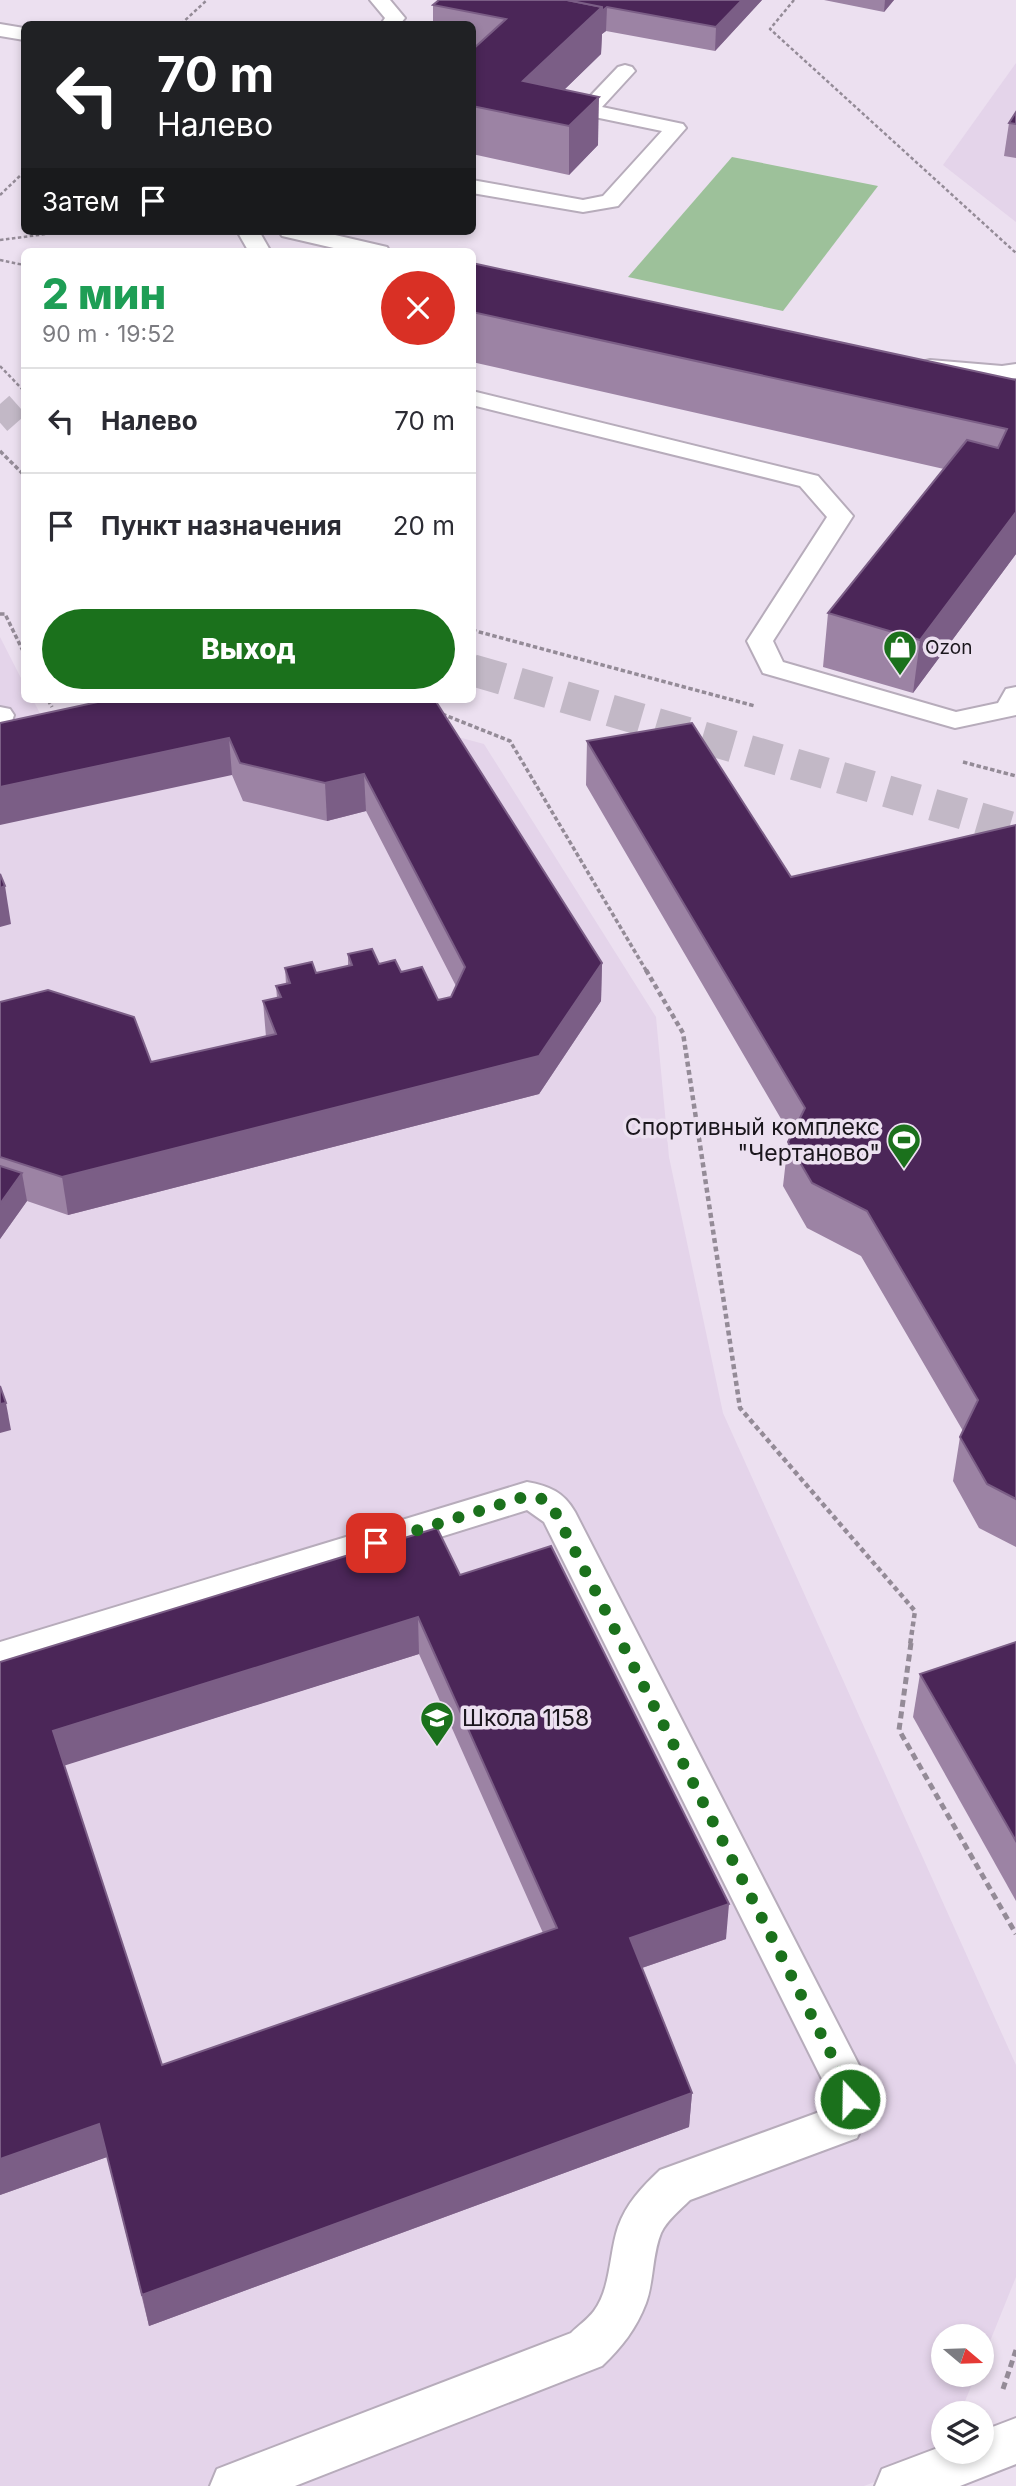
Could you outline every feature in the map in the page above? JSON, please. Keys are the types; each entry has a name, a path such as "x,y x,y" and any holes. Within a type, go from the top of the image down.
{"lane":[{"path":"380,0 395,18 392,21"},
{"path":"0,30 21,34"},
{"path":"476,187 583,206 610,201 676,128 587,110 625,71"},
{"path":"307,235 362,248"},
{"path":"902,365 1002,373 1016,371"},
{"path":"476,399 809,481 840,516 760,641 772,667 955,720 1008,709 1016,695"},
{"path":"0,1658 527,1496 542,1499 557,1512 847,2085 850,2099 842,2124 675,2185 654,2205 639,2227 624,2301 610,2328 586,2350 234,2486"},
{"path":"899,2486 1016,2441"}],"path":[{"path":"184,21 207,0"},
{"path":"794,0 770,29 1016,253"},
{"path":"0,195 21,175"},
{"path":"0,240 38,235"},
{"path":"0,260 21,264"},
{"path":"0,366 21,388"},
{"path":"0,451 21,472"},
{"path":"0,614 5,614 21,647"},
{"path":"476,631 761,707"},
{"path":"50,703 52,707"},
{"path":"435,711 510,741 683,1033 740,1408 915,1611 899,1730 1016,1934"},
{"path":"962,762 1016,776"}],"shaded area":[{"path":"1016,63 1016,222 943,165"},
{"name":"Школа 1158","path":"0,637 21,678 21,703 35,703 46,725 287,703 331,703 484,744 656,1017 669,1157 723,1413 1016,2065 1016,2277 994,2331 994,2324 931,2324 931,2387 971,2387 965,2401 931,2401 931,2461 864,2486 0,2486"}],"green space":[{"path":"732,157 878,186 783,311 628,277"}],"building":[{"path":"439,0 567,0 602,7 523,81 599,97 569,126 476,107 476,46 506,19 433,5"},
{"path":"567,0 742,0 716,27 607,7 602,11 602,7"},
{"path":"1016,112 1016,124 1009,123"},
{"path":"476,264 1016,380 1016,512 920,640 828,613 967,440 998,448 1007,429 476,313"},
{"path":"93,703 437,703 602,963 539,1056 62,1177 0,1157 0,1002 48,990 134,1017 151,1062 276,1034 263,1001 281,997 276,986 290,983 285,968 312,962 316,973 352,965 348,954 372,949 379,964 395,960 401,972 422,967 438,1000 451,997 465,967 364,774 325,783 240,763 229,738 0,787 0,723"},
{"name":"Спортивный комплекс \"Чертаново\"","path":"692,723 791,877 1016,825 1016,1499 987,1484 960,1437 978,1400 867,1211 812,1183 788,1142 805,1108 587,741"},
{"path":"0,874 5,886 0,888"},
{"path":"0,1166 22,1173 0,1204"},
{"path":"0,1386 6,1403 0,1404"},
{"path":"437,1528 460,1575 551,1546 729,1904 630,1938 692,2093 142,2295 99,2124 0,2159 0,1662","holes":["418,1617 557,1928 162,2065 53,1731"]},
{"path":"1016,1642 1016,1841 920,1674"}],"tunnel":[{"path":"0,404 21,428"},
{"path":"476,671 1016,829"}],"place":[{"name":"Ozon","path":"900,677"},
{"name":"Спортивный комплекс \"Чертаново\"","path":"904,1170"},
{"name":"Школа 1158","path":"437,1748"}],"route":[{"path":"376,1543 527,1496 551,1504 847,2085 850,2099"}]}
